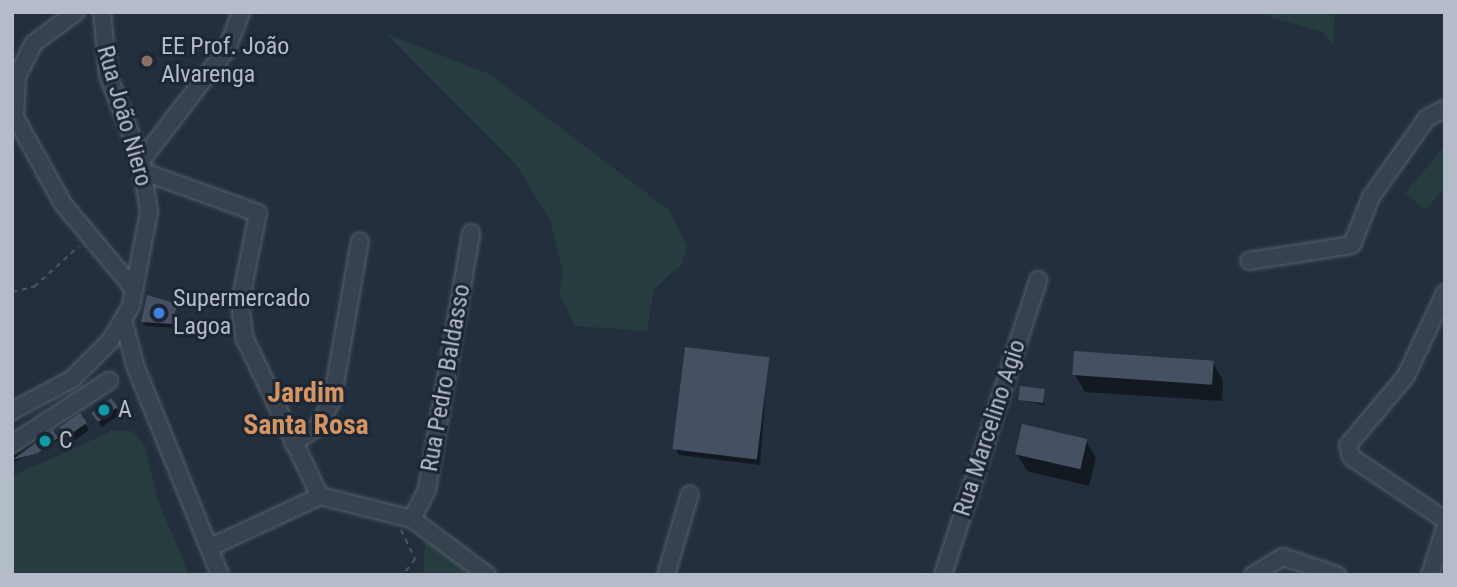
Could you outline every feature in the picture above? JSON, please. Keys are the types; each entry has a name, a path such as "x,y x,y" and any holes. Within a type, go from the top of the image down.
{"street":[{"path":"76,12 34,43 17,77 15,117 63,204 134,289"},
{"name":"Rua João Niero","path":"12,411 46,398 110,341 124,323 134,289 149,212 142,166 108,75 102,12"},
{"path":"241,12 227,49 142,166 258,212 240,303 244,337 320,496"},
{"path":"1248,261 1352,245 1371,197 1427,118 1445,109"},
{"name":"Rua Pedro Baldasso","path":"412,519 426,489 471,233"},
{"path":"293,443 318,427 332,401 360,241"},
{"name":"Rua Marcelino Agio","path":"943,575 1038,281"},
{"path":"1445,293 1406,376 1351,439 1351,457 1445,520"},
{"path":"124,323 136,368 213,546 220,575"},
{"path":"110,341 136,368"},
{"path":"12,444 109,381"},
{"path":"666,575 690,494"},
{"path":"213,546 320,496 412,519 487,575"},
{"path":"1430,575 1445,528"},
{"path":"1253,575 1283,557 1337,575"}],"path":[{"path":"12,292 34,287 90,236"},
{"path":"393,514 415,559 403,575"}],"green space":[{"path":"1254,12 1335,12 1333,45 1322,32"},
{"path":"387,34 489,74 669,210 687,246 682,264 654,289 647,331 575,326 559,293 563,274 550,220 517,166"},
{"path":"1445,146 1445,187 1425,210 1405,193"},
{"path":"112,431 132,431 145,446 157,498 189,575 12,575 12,476"},
{"path":"425,541 444,546 482,575 423,575"}],"building":[{"name":"Supermercado Lagoa","path":"147,295 177,304 173,324 141,322"},
{"path":"685,347 769,357 757,460 672,449"},
{"path":"1074,351 1214,361 1212,385 1072,375"},
{"path":"1020,386 1045,389 1043,403 1018,400"},
{"name":"A","path":"111,398 118,407 98,422 91,413"},
{"path":"80,413 87,423 66,437 60,427"},
{"path":"1022,424 1087,439 1080,469 1015,454"},
{"name":"C","path":"53,430 58,438 38,453 12,460"}],"place":[{"name":"EE Prof. João Alvarenga","path":"147,61"},
{"name":"Supermercado Lagoa","path":"159,313"},
{"name":"A","path":"104,410"},
{"name":"C","path":"45,441"}],"district":[{"name":"Jardim Santa Rosa","path":"306,409"}]}
